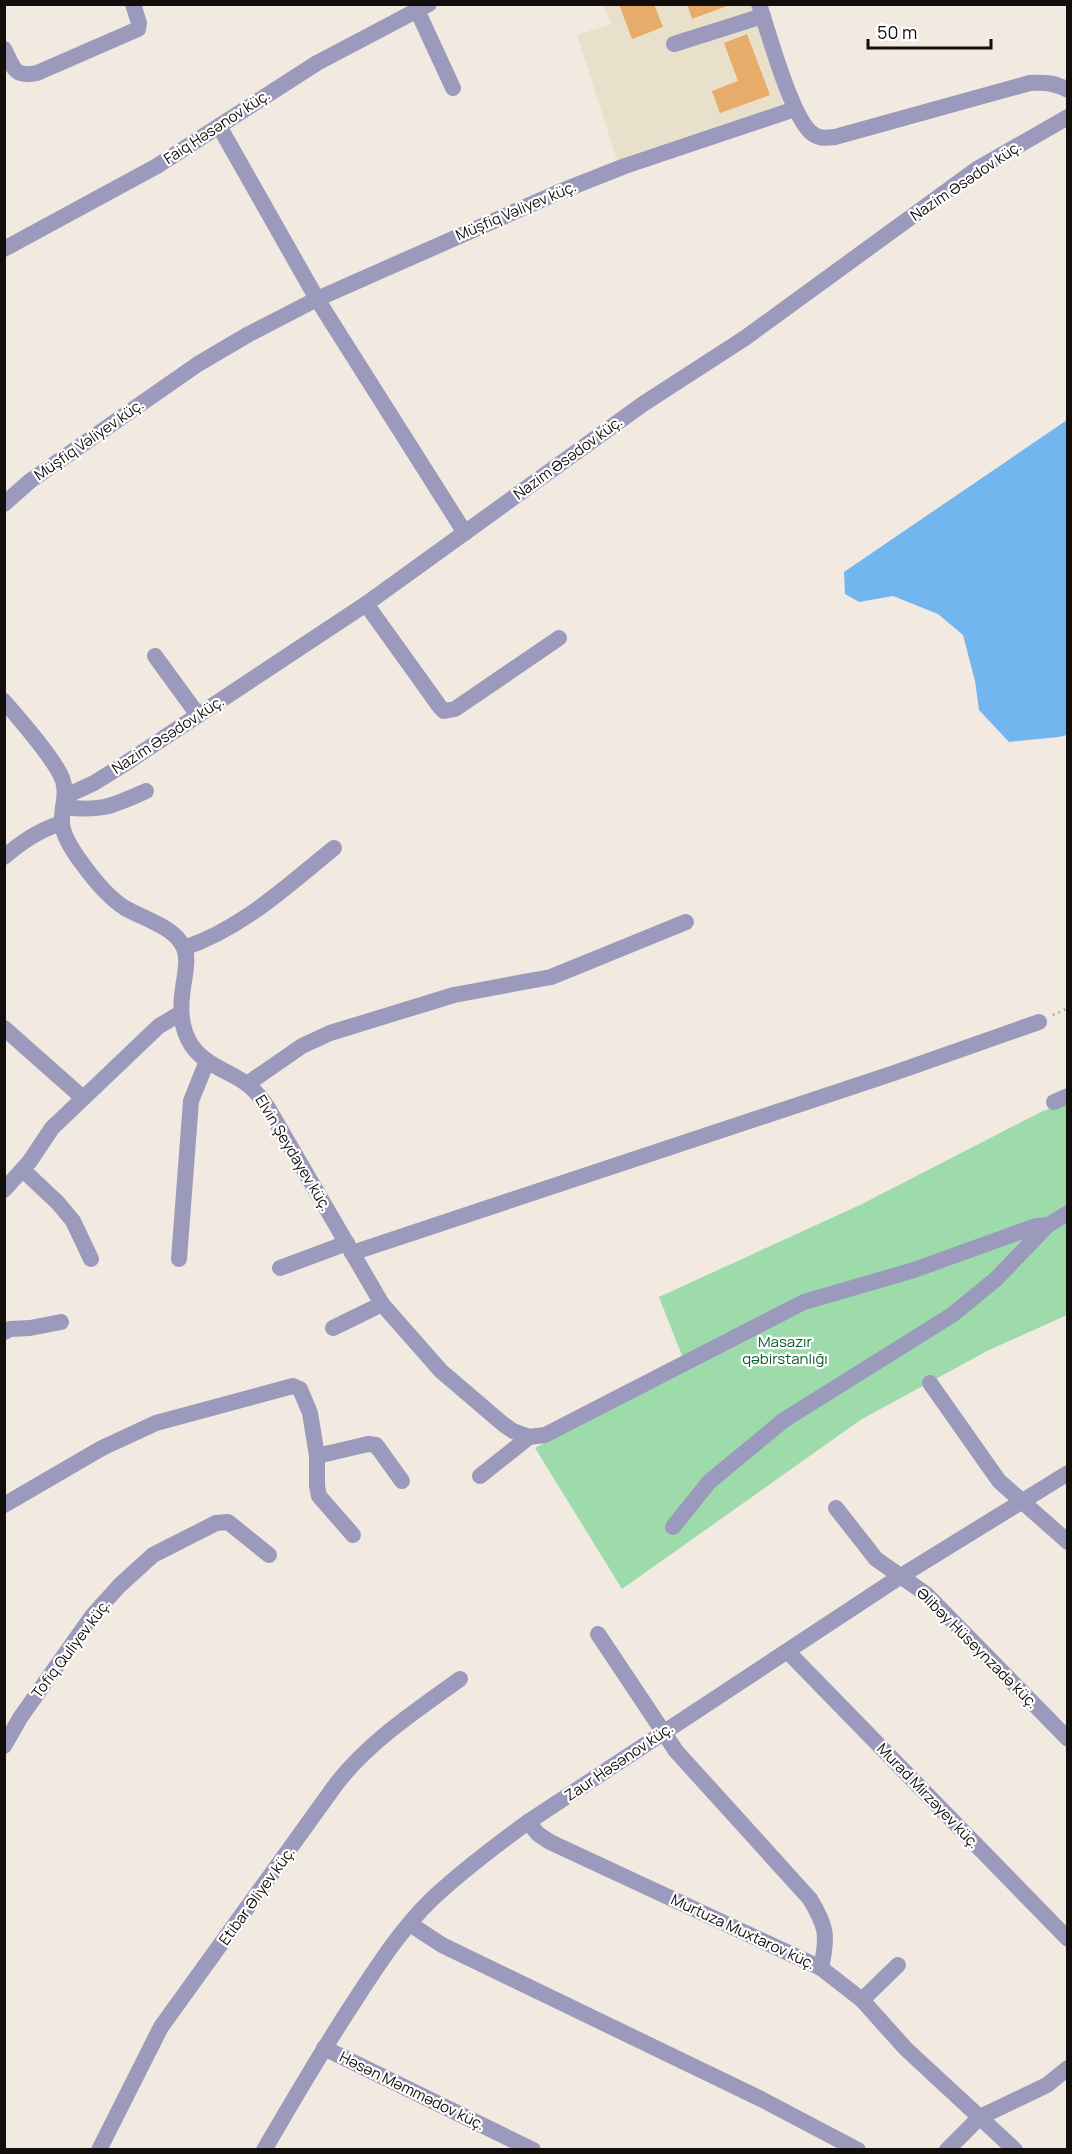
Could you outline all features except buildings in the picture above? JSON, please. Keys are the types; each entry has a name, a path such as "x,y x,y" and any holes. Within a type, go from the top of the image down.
{"street":[{"path":"4,49 16,72 24,76 37,73 138,29 139,23 133,4"},
{"path":"423,7 453,88"},
{"name":"Faiq Həsənov küç.","path":"4,249 158,166 317,63 423,7"},
{"path":"674,44 761,10 800,120 811,133 826,138 1030,83 1058,84 1068,90"},
{"name":"Müşfiq Vəliyev küç.","path":"4,504 30,481 198,364 249,334 317,299 559,192 625,166 795,109"},
{"name":"Nazim Əsədov küç.","path":"4,857 27,838 42,830 94,783 366,604 643,404 745,338 977,170 1068,117"},
{"path":"219,126 317,299 465,533"},
{"path":"366,604 444,711 455,709 560,638"},
{"path":"155,656 198,715"},
{"path":"4,700 57,768 63,781 63,809 70,846 84,866 124,907 162,927 179,940 184,948 208,940 251,914 334,848"},
{"path":"63,809 108,808 146,791"},
{"path":"247,1084 302,1046 330,1033 454,995 551,977 686,922"},
{"name":"Elvin Şeydayev küç.","path":"184,948 188,960 181,1013 191,1044 207,1061 247,1084 258,1094 382,1304 441,1371 521,1434"},
{"path":"4,1190 23,1170 52,1128 159,1026 181,1013"},
{"path":"280,1268 349,1248 894,1073 1039,1022"},
{"path":"4,1028 83,1098"},
{"path":"179,1259 191,1101 207,1061"},
{"path":"23,1170 58,1203 73,1221 91,1259"},
{"path":"673,1527 709,1482 784,1420 952,1315 996,1279 1048,1225 1068,1213"},
{"path":"480,1476 521,1434 545,1435 561,1428 804,1302 914,1270 1036,1226 1048,1225"},
{"path":"333,1328 382,1304"},
{"path":"4,1332 10,1329 61,1322"},
{"path":"930,1383 999,1481 1068,1542"},
{"path":"4,1505 102,1448 156,1422 293,1386 300,1389 310,1413 317,1456 319,1496 353,1535"},
{"path":"317,1456 368,1444 376,1445 402,1481"},
{"name":"Zaur Həsənov küç.","path":"264,2150 324,2048 377,1965 410,1924 453,1880 528,1822 663,1732 901,1576 1068,1473"},
{"name":"Əlibəy Hüseynzadə küç.","path":"836,1508 876,1559 926,1594 1068,1739"},
{"name":"Tofiq Quliyev küç.","path":"4,1746 20,1718 93,1616 120,1585 153,1555 216,1523 228,1522 269,1555"},
{"path":"598,1634 663,1732 687,1763 810,1899 825,1929 826,1942 820,1968"},
{"name":"Murad Mirzəyev küç.","path":"788,1652 1068,1939"},
{"name":"Etibar Əliyev küç.","path":"99,2150 161,2027 337,1783 354,1762 379,1738 460,1679"},
{"name":"Murtuza Muxtarov küç.","path":"528,1822 538,1834 550,1842 820,1968 862,2000 906,2049 1015,2150"},
{"path":"410,1924 442,1945 760,2099 858,2150"},
{"path":"862,2000 898,1965"},
{"name":"Həsən Məmmədov küç.","path":"324,2048 533,2150"},
{"path":"947,2150 980,2117 1047,2085 1068,2068"}],"shaded area":[{"path":"604,5 752,5 783,105 617,160 577,35 611,24"}],"green space":[{"name":"Masazır qəbirstanlığı","path":"1067,1102 1067,1315 989,1350 862,1419 622,1589 535,1448 686,1366 659,1297 860,1205 1043,1111"}],"water":[{"path":"1067,420 1067,735 1009,742 979,710 975,681 963,635 938,614 893,596 859,602 845,594 844,572"}]}
